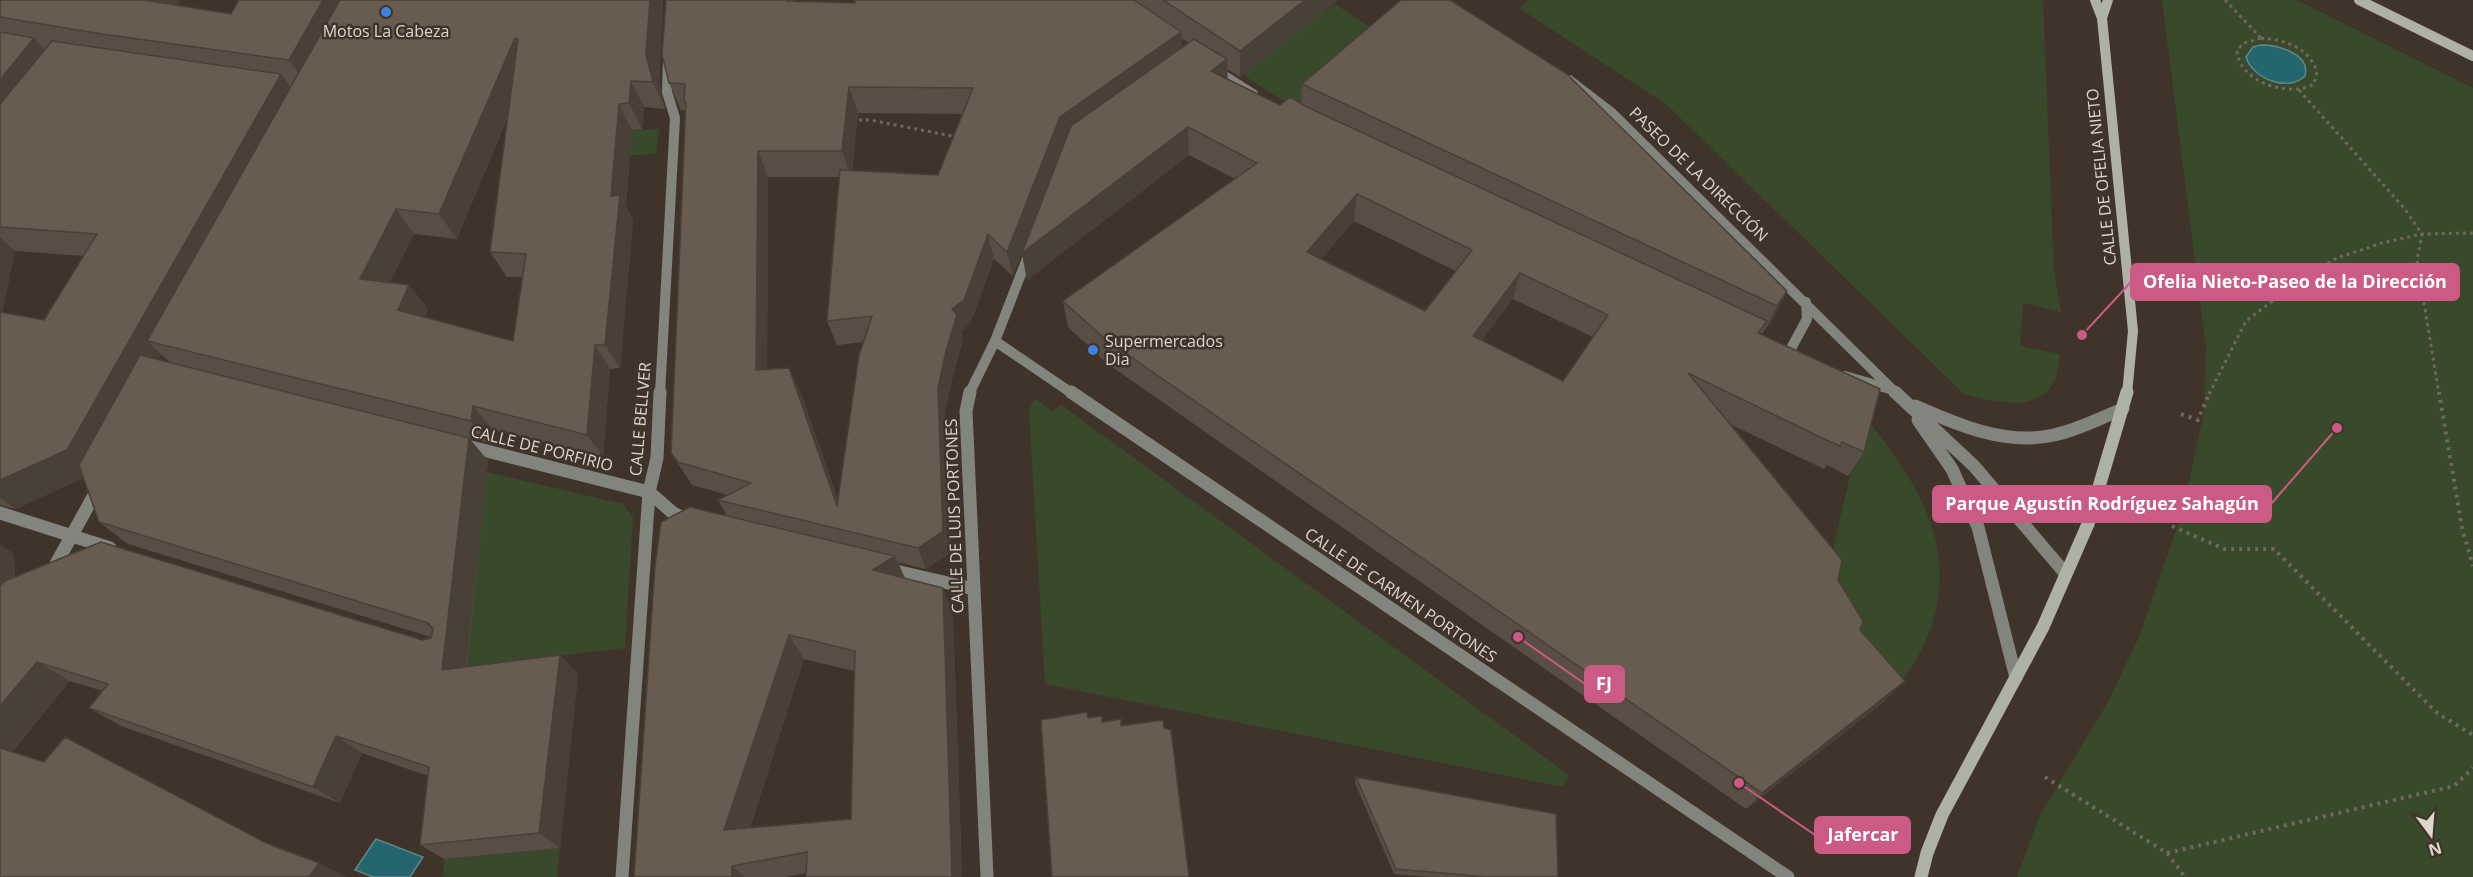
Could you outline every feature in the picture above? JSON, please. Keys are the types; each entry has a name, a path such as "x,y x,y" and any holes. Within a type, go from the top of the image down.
{"street":[{"name":"CALLE DE OFELIA NIETO","path":"2065,573 2088,524 2123,409 2127,394 2133,331 2102,18 2095,0"},
{"name":"CALLE DE OFELIA NIETO","path":"2102,18 2108,0"},
{"path":"2359,0 2473,56"},
{"name":"CALLE BELLVER","path":"622,877 650,492 657,458 675,118 667,92 668,48"},
{"path":"1206,64 1267,102"},
{"name":"PASEO DE LA DIRECCIÓN","path":"1562,75 1612,113 1905,402 1974,466 2065,573"},
{"name":"CALLE DE LUIS PORTONES","path":"987,877 966,411 970,390 995,341 1033,244"},
{"path":"1788,354 1807,319 1806,302"},
{"name":"CALLE DE CARMEN PORTONES","path":"995,341 1788,877"},
{"path":"1833,371 1893,390"},
{"name":"PASEO DE LA DIRECCIÓN","path":"1905,402 1954,424 1988,434 2017,438 2046,437 2123,409"},
{"name":"PASEO DE LA DIRECCIÓN","path":"1905,402 1952,470 1969,504 1978,527 2016,678"},
{"name":"CALLE DE PORFIRIO","path":"452,442 650,492"},
{"path":"40,585 53,570 102,482"},
{"path":"650,492 678,518 701,523"},
{"path":"0,513 123,552"},
{"path":"871,565 974,589"},
{"path":"1921,877 1927,853 1942,815 2043,627 2065,573"}],"path":[{"path":"2225,0 2261,38"},
{"path":"2261,38 2285,42 2301,50 2313,61 2318,76 2308,87 2299,90 2273,87 2260,82 2241,66 2237,50 2250,39 2261,38"},
{"path":"2299,90 2404,208 2422,234 2417,260 2462,528 2473,566"},
{"path":"846,120 870,120 963,138"},
{"path":"2181,414 2198,420 2222,365 2246,321 2308,274 2337,258 2382,243 2422,234 2473,233"},
{"path":"2172,526 2224,549 2274,549 2437,713 2473,735"},
{"path":"2168,853 2454,786 2473,768"},
{"path":"2045,777 2168,853 2185,877"}],"green space":[{"path":"1304,0 1324,12 1335,4 1388,39 1302,113 1243,75 1269,54"},
{"path":"1529,0 2043,0 2054,270 2061,312 2023,303 2020,346 2060,354 2054,382 2046,392 2025,402 2000,402 1964,394 1667,105 1519,8"},
{"path":"2162,0 2297,0 2473,88 2473,877 2017,877 2039,817 2108,702 2139,637 2183,510 2204,411 2206,348"},
{"path":"659,129 656,154 515,162 536,133"},
{"path":"1034,398 1052,411 1060,404 1569,775 1563,787 1045,684 1029,412"},
{"path":"1864,414 1916,490 1929,518 1937,546 1940,573 1938,600 1931,627 1920,653 1905,677 1885,701 1842,651 1821,602"},
{"path":"487,472 623,504 633,517 625,648 466,666"},
{"path":"560,848 557,877 443,877 444,859"}],"water":[{"path":"2261,45 2292,52 2303,62 2306,68 2305,76 2289,83 2271,81 2263,77 2255,71 2246,57 2253,47"},
{"path":"376,839 423,857 410,877 373,877 355,870"}],"building":[{"path":"0,0 144,0 231,14 239,0 323,0 289,60 102,34 0,17"},
{"path":"340,0 650,0 646,55 653,82 631,81 629,103 619,104 611,196 620,195 605,345 595,345 587,435 473,406 471,421 147,341","holes":["515,38 518,39 490,252 526,254 513,341 398,310 409,285 360,279 396,209 439,214"]},
{"path":"666,0 787,0 855,3 855,0 1134,0 1181,32 1060,117 1007,252 988,234 964,300 952,309 957,315 938,388 943,531 918,548 718,500 751,483 678,462 671,453 686,102 684,102 685,84 669,83 662,55","holes":["849,87 973,88 938,175 840,170 827,321 872,316 859,355 837,506 789,368 756,370 758,151 842,151"]},
{"path":"1163,0 1305,0 1240,51"},
{"path":"1401,0 1450,0 1567,74 1787,291 1777,306 1302,84"},
{"path":"0,32 34,38 0,80"},
{"path":"1194,39 1227,59 1211,71 1280,105 1290,97 1767,321 1758,333 1880,389 1864,452 1842,442 1840,446 1822,438 1688,373 1842,560 1838,580 1863,621 1860,630 1905,681 1762,793 1105,339 1063,301 1257,163 1188,127 1022,253 1071,126","holes":["1357,194 1472,250 1425,311 1307,252","1520,273 1608,315 1563,381 1473,336"]},
{"path":"52,41 281,74 67,450 0,480 0,312 44,320 97,234 0,227 0,104"},
{"path":"140,355 469,438 442,670 560,655 539,833 420,845 429,767 336,736 313,787 89,708 108,684 37,662 0,706 0,586 5,581 101,542 422,640 431,638 433,629 428,623 99,522 79,465"},
{"path":"690,507 895,556 873,570 943,588 952,877 806,877 807,852 732,866 732,877 634,877 655,566 661,522","holes":["789,635 855,651 851,819 724,830"]},
{"path":"1087,712 1088,718 1102,716 1102,722 1121,719 1121,726 1163,720 1164,728 1171,730 1189,877 1052,877 1041,720"},
{"path":"65,737 266,843 319,863 309,877 0,877 0,748 44,762"},
{"path":"1356,777 1556,814 1558,877 1487,877 1396,869"}],"place":[{"name":"Motos La Cabeza","path":"386,12"},
{"name":"Ofelia Nieto-Paseo de la Dirección","path":"2082,335"},
{"name":"Supermercados Dia","path":"1093,350"},
{"name":"Parque Agustín Rodríguez Sahagún","path":"2337,428"},
{"name":"FJ","path":"1518,637"},
{"name":"Jafercar","path":"1739,783"}]}
